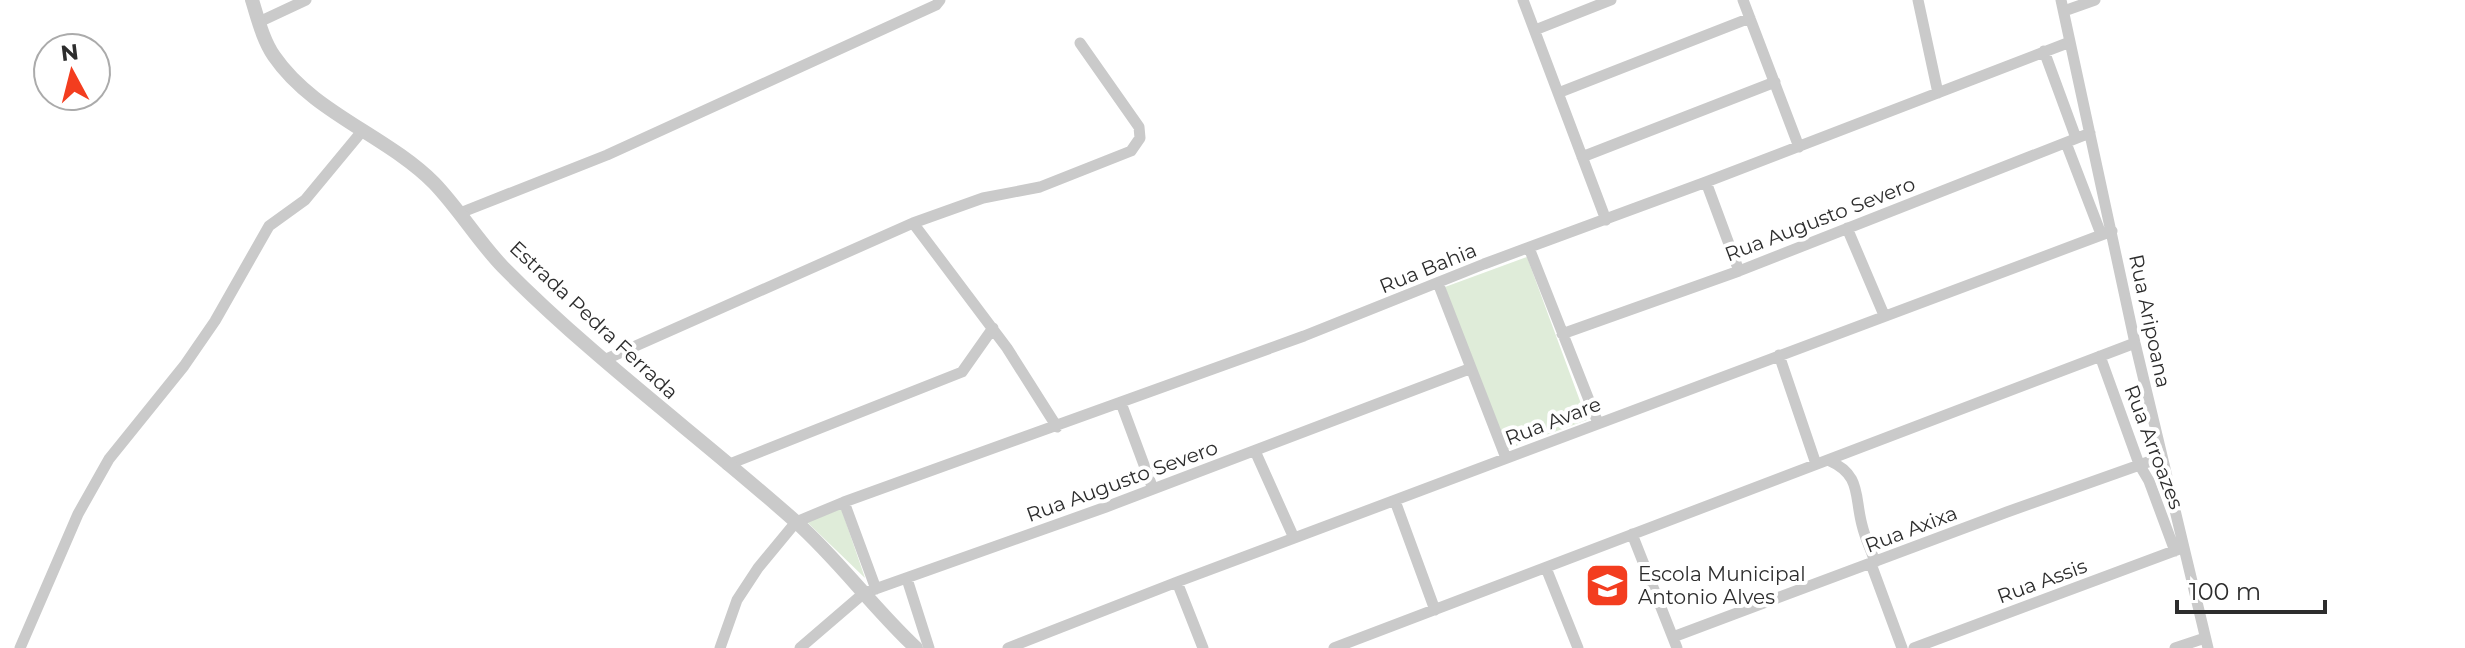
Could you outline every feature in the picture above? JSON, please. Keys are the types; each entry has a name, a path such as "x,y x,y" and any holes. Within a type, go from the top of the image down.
{"street":[{"name":"Estrada Pedra Ferrada","path":"252,0 272,54 294,82 409,160 460,213 500,264 604,360 796,522 870,591 889,623 916,648"},
{"path":"259,22 306,0"},
{"path":"460,213 607,155 936,5 940,0"},
{"path":"1523,0 1606,220"},
{"path":"1535,30 1611,0"},
{"path":"1743,0 1799,147"},
{"path":"1918,0 1938,93"},
{"path":"2063,5 2095,0"},
{"name":"Rua Aripoana","path":"2063,5 2107,232 2162,457 2179,549 2207,643"},
{"path":"1558,93 1750,18"},
{"name":"Rua Bahia","path":"796,522 1304,336 2070,42"},
{"path":"604,360 913,223 983,198 1040,187 1122,156 1138,143 1140,133 1137,123 1080,43"},
{"path":"2044,51 2071,140 2107,232"},
{"path":"1582,157 1775,82"},
{"path":"20,648 78,514 109,459 184,366 215,321 269,226 305,200 363,130"},
{"name":"Rua Augusto Severo","path":"1562,334 1739,271 2090,133"},
{"path":"1706,182 1739,271"},
{"path":"913,223 993,328 1057,427"},
{"path":"1847,228 1884,315"},
{"name":"Rua Avare","path":"1008,648 2107,232"},
{"path":"1529,248 1598,423"},
{"path":"1438,283 1506,458"},
{"path":"727,465 962,372 993,328"},
{"path":"1334,648 2135,343"},
{"path":"1779,355 1816,464"},
{"name":"Rua Arroazes","path":"2100,356 2139,464 2179,549"},
{"name":"Rua Augusto Severo","path":"800,648 870,591 1153,489 1469,369"},
{"path":"1121,403 1153,489"},
{"path":"1255,451 1294,538"},
{"name":"Rua Axixa","path":"1675,643 1873,563 2162,457"},
{"path":"1828,460 1845,468 1853,480 1873,563 1902,648"},
{"path":"1395,501 1435,610"},
{"path":"844,502 870,591"},
{"path":"720,648 743,589 796,522"},
{"path":"1632,534 1675,643"},
{"name":"Rua Assis","path":"1914,648 2179,549"},
{"path":"1546,568 1578,648"},
{"path":"907,579 929,648"},
{"path":"1177,582 1203,648"},
{"path":"2175,648 2207,643"}],"green space":[{"path":"1527,257 1587,420 1505,450 1445,287"},
{"path":"841,508 865,578 806,521"}],"place":[{"name":"Escola Municipal Antonio Alves","path":"1607,586"}]}
